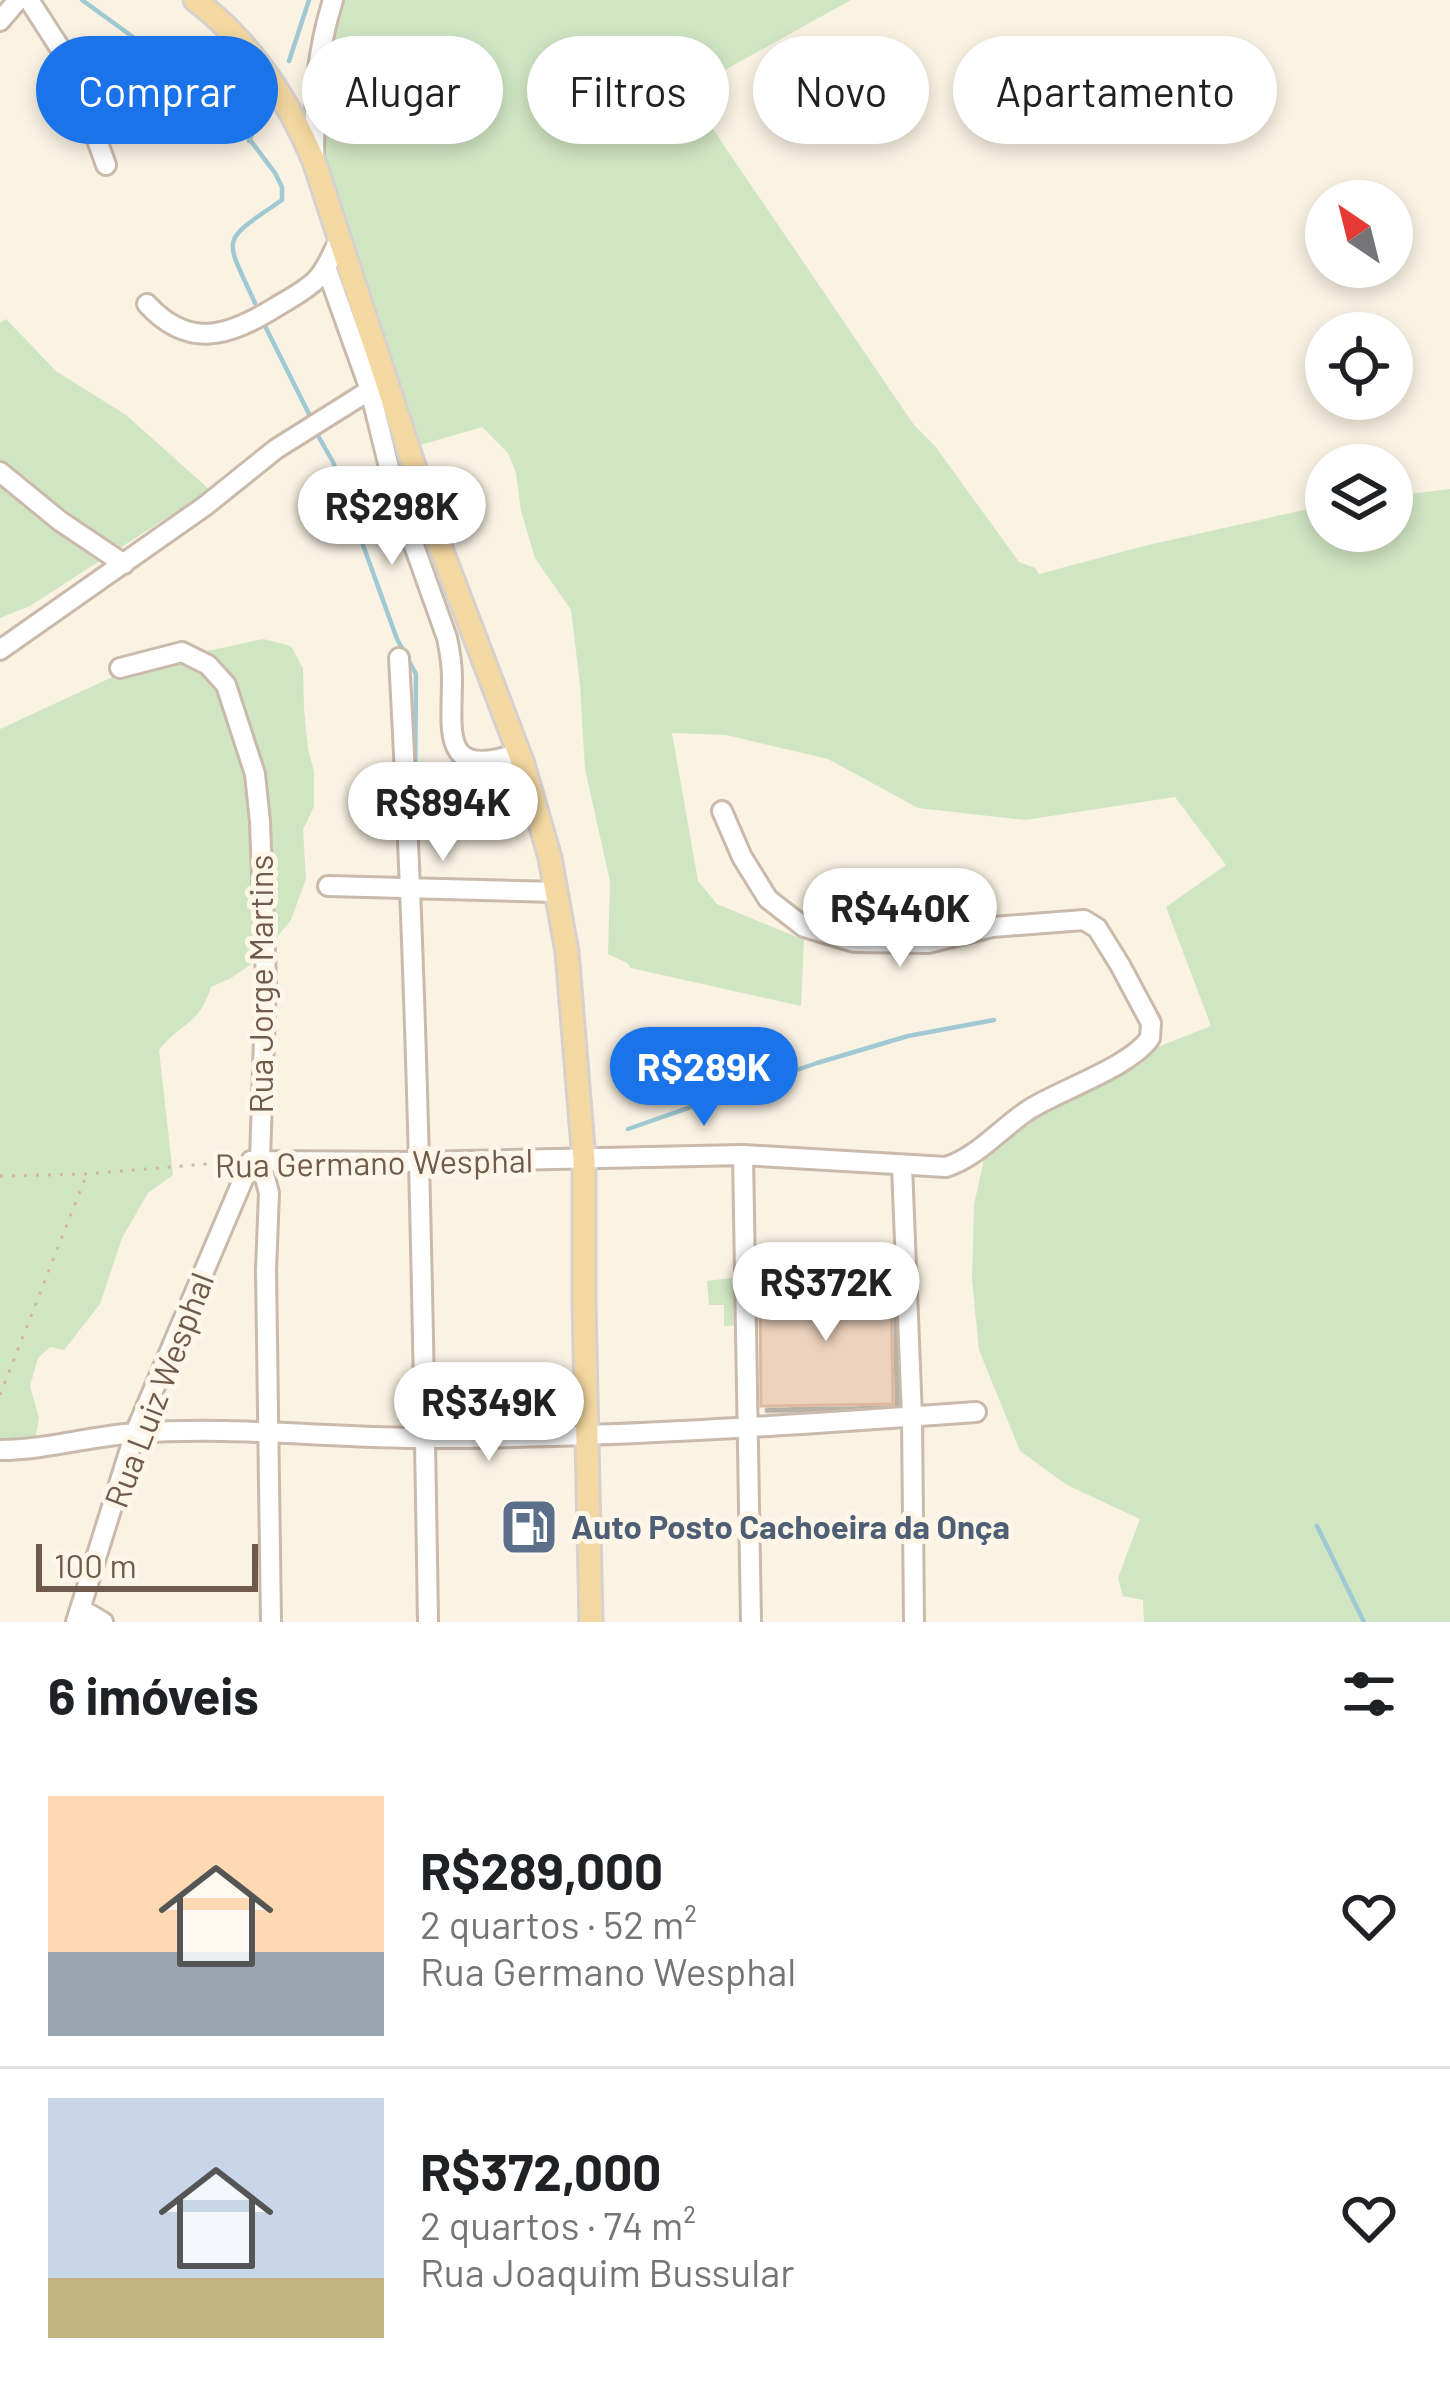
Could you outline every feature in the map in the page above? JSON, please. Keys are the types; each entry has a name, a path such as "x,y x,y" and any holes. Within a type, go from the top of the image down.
{"main road":[{"path":"195,0 220,19 253,56 300,128 314,161 442,551 541,818 567,952 584,1160 591,1622"}],"street":[{"path":"0,21 18,0"},
{"path":"29,0 69,62 106,165"},
{"path":"314,161 315,83 320,42 333,0"},
{"path":"147,304 163,321 182,330 217,334 255,320 316,280 340,238"},
{"path":"326,267 370,390 395,492 452,660 452,738 465,755 479,762 519,753"},
{"path":"0,650 205,506 276,449 370,390"},
{"path":"0,472 124,564"},
{"name":"Rua Jorge Martins","path":"120,668 182,652 208,664 226,686 255,774 266,980 255,1160 268,1193 271,1622"},
{"path":"399,658 421,1162 428,1622"},
{"name":"Rua Germano Wesphal","path":"255,1160 421,1162 743,1155 946,1166 958,1163 1033,1107 1136,1054 1153,1030 1097,928 1084,920 992,927 928,943 854,942 804,927 768,898 742,857 722,811"},
{"path":"328,886 557,892"},
{"path":"743,1155 751,1622"},
{"name":"Rua Luiz Wesphal","path":"78,1616 135,1433 255,1160"},
{"path":"902,1166 914,1622"},
{"path":"0,1450 135,1433 425,1438 586,1435 976,1412"},
{"path":"78,1616 103,1622"}],"path":[{"name":"Rua Germano Wesphal","path":"0,1176 255,1160"},
{"path":"0,1395 86,1174"}],"green space":[{"path":"331,0 851,0 786,36 753,36 753,54 729,68 729,36 527,36 527,144 723,144 914,425 935,446 1019,562 1039,574 1305,510 1305,552 1413,552 1413,493 1450,489 1450,1622 1144,1622 1143,1600 1123,1596 1118,1578 1140,1519 1067,1485 1020,1451 979,1350 972,1280 974,1205 989,1136 1117,1063 1211,1026 1166,907 1226,865 1175,797 1025,820 918,808 828,759 726,735 672,733 698,881 717,904 804,940 801,1006 631,968 608,954 610,881 585,769 571,610 535,558 508,453 482,427 417,446 321,166 321,144 503,144 503,36 327,36"},
{"path":"6,319 56,371 126,415 210,490 30,606 0,618 0,323"},
{"path":"263,639 291,646 303,668 314,772 314,806 303,830 306,879 291,920 260,958 211,987 195,1016 159,1050 173,1175 148,1193 122,1238 100,1304 64,1350 50,1347 38,1358 30,1386 39,1418 35,1440 0,1440 0,729 134,667"},
{"path":"738,1277 743,1325 724,1326 724,1305 709,1305 707,1281"}],"building":[{"path":"891,1281 893,1404 761,1406 760,1284"}],"waterway":[{"path":"82,0 221,101 275,173 282,200 247,225 233,242 237,264 255,303"},
{"path":"289,61 309,0"},
{"path":"263,322 309,414"},
{"path":"317,434 333,462 397,639 416,674 415,792"},
{"path":"628,1129 817,1063 908,1036 994,1020"},
{"path":"1317,1526 1364,1622"}],"place":[{"name":"Auto Posto Cachoeira da Onça","path":"529,1527"}]}
